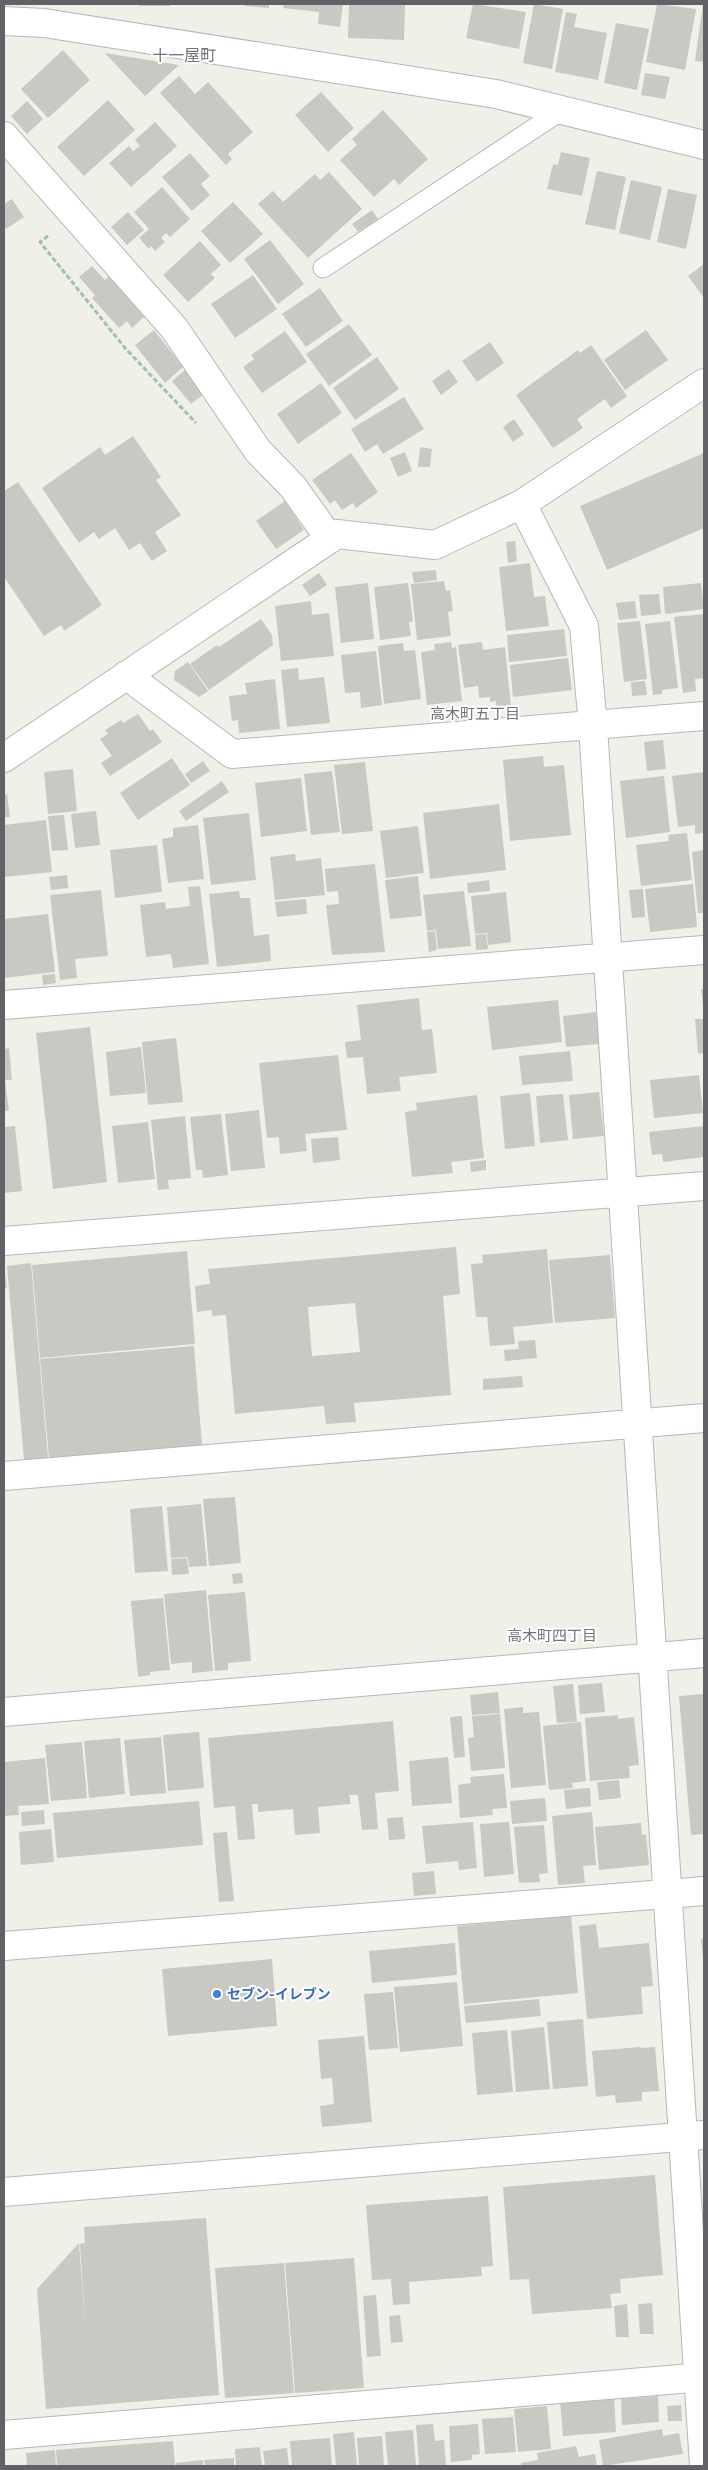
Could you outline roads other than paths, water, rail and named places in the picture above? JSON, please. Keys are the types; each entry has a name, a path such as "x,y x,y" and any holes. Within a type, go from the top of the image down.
{"street":[{"path":"5,26 44,23 496,94 704,145"},
{"path":"4,136 174,328 258,450 292,487 330,539"},
{"path":"4,758 126,674 337,534 435,545 522,504 704,383"},
{"path":"522,504 584,626 593,726 668,1894 694,2135 704,2466"},
{"path":"126,674 232,754 704,716"},
{"path":"4,1005 704,950"},
{"path":"4,1241 704,1186"},
{"path":"4,1476 704,1418"},
{"path":"4,1712 704,1654"},
{"path":"4,1946 704,1890"},
{"path":"4,2192 694,2135"},
{"path":"4,2435 701,2377"}],"lane":[{"path":"323,268 562,110"}],"place":[{"name":"セブン-イレブン","path":"217,1994"}],"district":[{"name":"十一屋町","path":"184,55"},
{"name":"高木町五丁目","path":"475,714"},
{"name":"高木町四丁目","path":"552,1636"}]}
